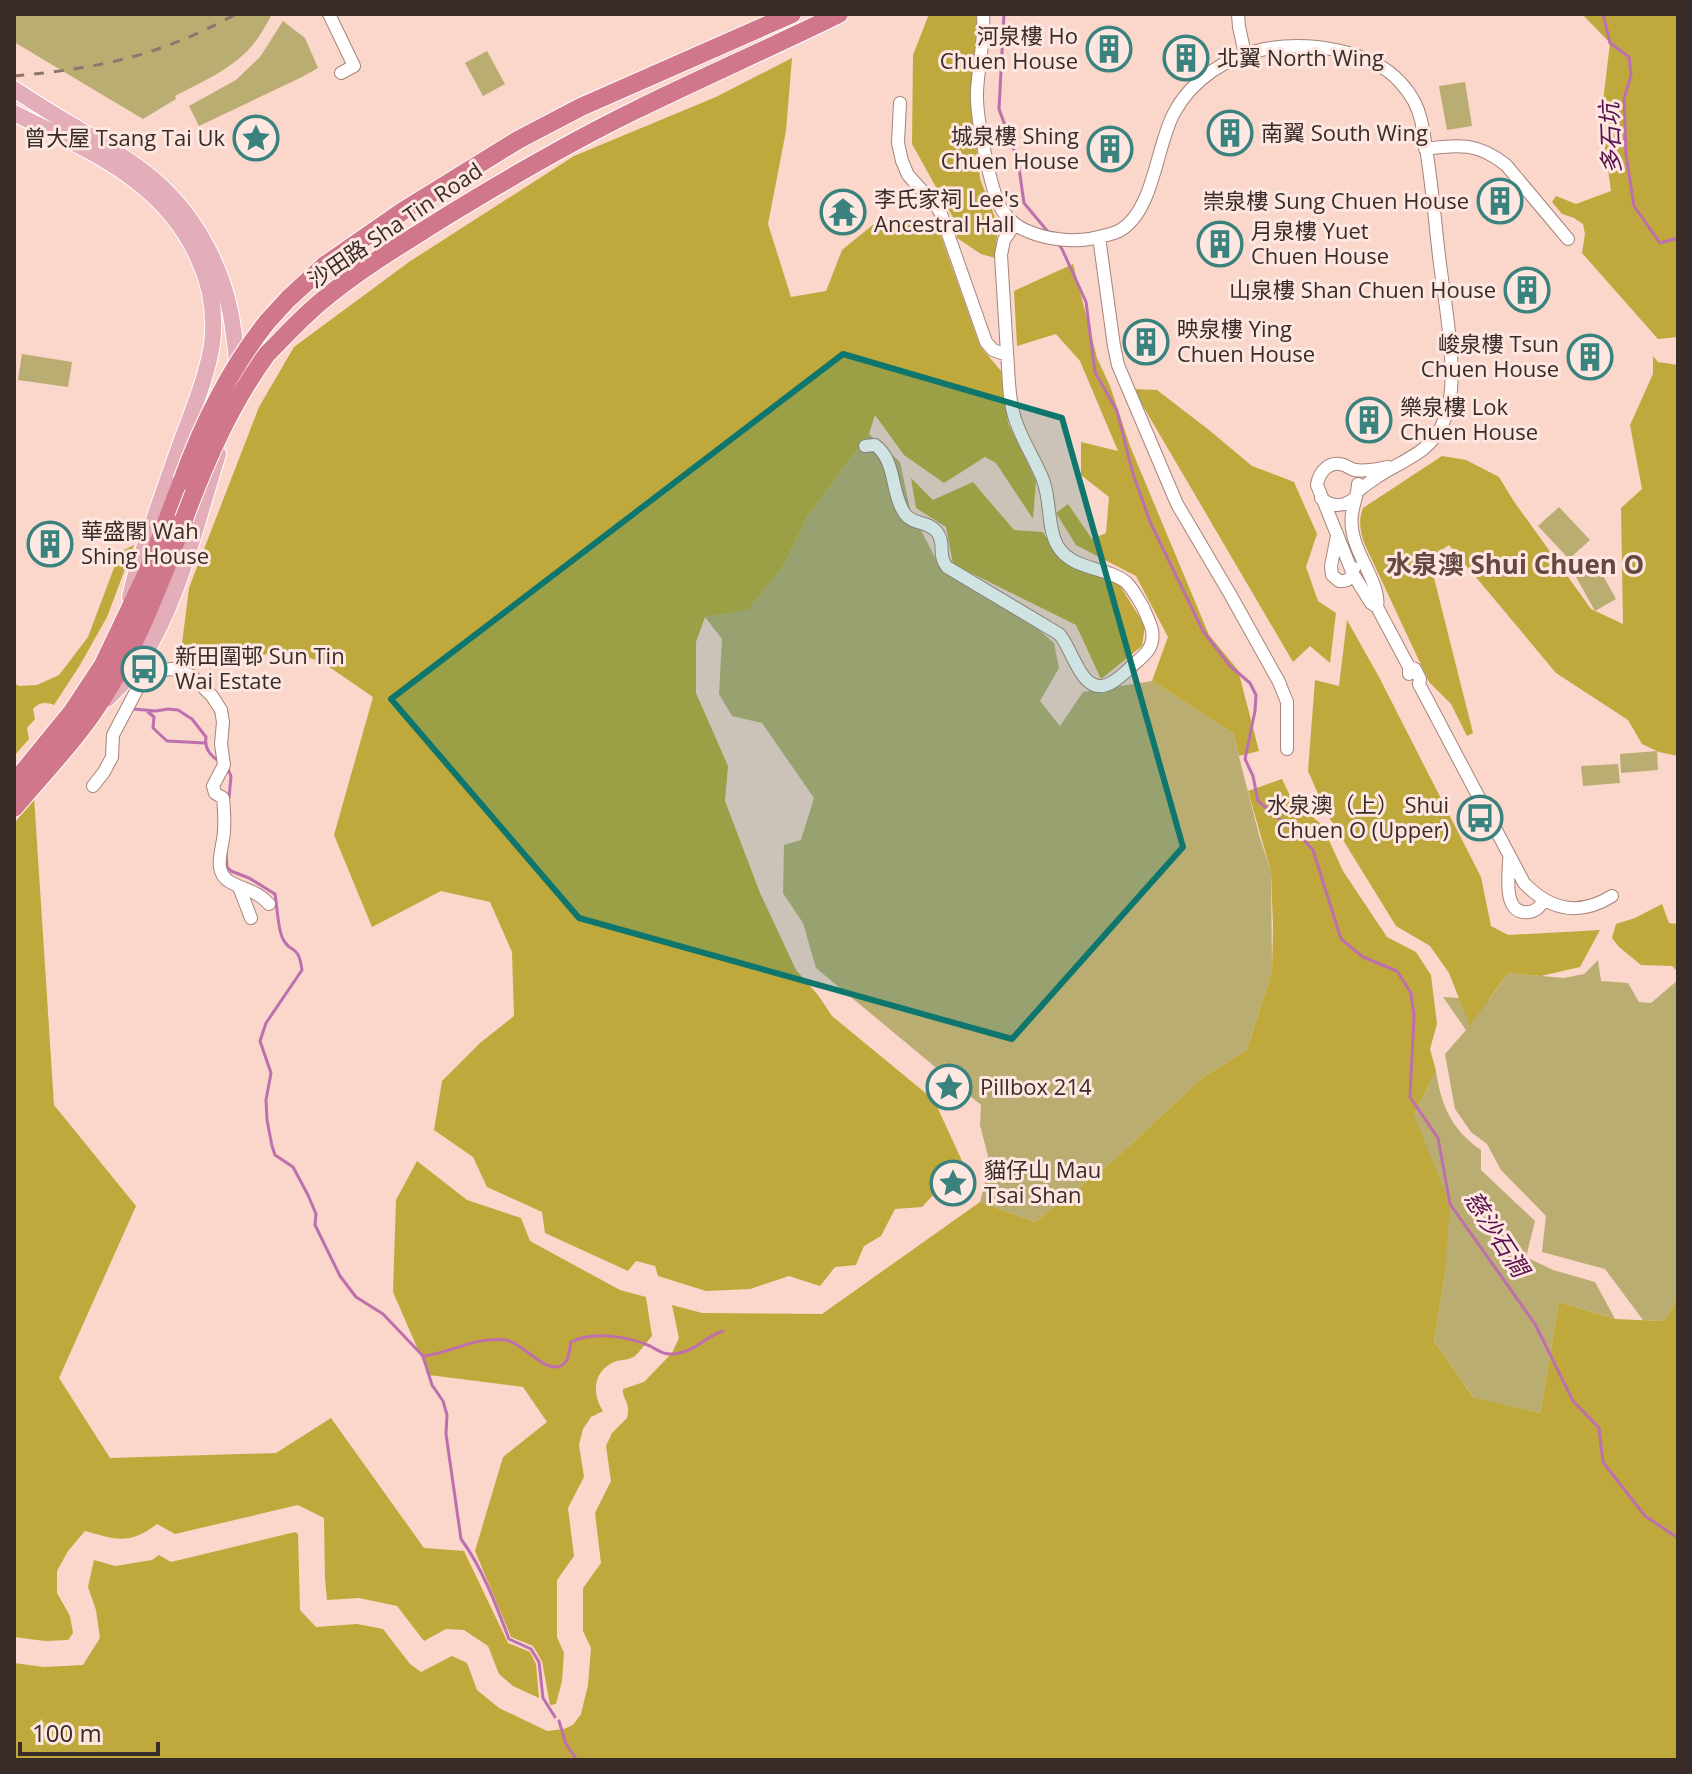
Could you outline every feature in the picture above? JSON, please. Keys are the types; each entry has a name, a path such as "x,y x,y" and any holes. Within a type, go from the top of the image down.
{"highway":[{"name":"沙田路 Sha Tin Road","path":"14,783 72,712 103,665 147,573 218,397 236,364 288,299 325,265 403,211 518,140 581,107 792,14"},
{"name":"沙田路 Sha Tin Road","path":"14,808 90,718 119,670 140,630 219,433 267,354 310,311 392,250 534,164 633,111 839,14"}],"main road":[{"path":"14,89 131,163 166,192 188,217 208,249 230,306 236,350 237,377 226,429 173,597 135,678 90,718"},
{"path":"14,113 92,153 142,186 185,232 209,289 213,332 205,373 137,569 126,616"}],"street":[{"path":"329,14 354,66 341,73"},
{"path":"983,14 984,44 977,92 979,118 995,193 1001,207 1015,224 1037,235 1083,240 1121,229 1141,205 1152,180 1165,132 1184,97 1216,68 1245,54 1307,46 1352,54 1381,66 1401,82 1413,99 1425,149 1443,287 1451,393 1446,415 1428,447 1399,464 1346,504 1337,506 1321,498"},
{"path":"1238,14 1245,54"},
{"path":"900,103 898,143 904,166 941,214 986,342 993,350 1007,355"},
{"path":"1425,149 1460,145 1496,157 1568,239"},
{"path":"865,446 875,445 884,453 901,506 907,516 936,531 941,541 941,557 947,567 1056,632 1066,642 1086,681 1100,686 1112,683 1150,649 1152,637 1149,622 1125,582 1075,562 1059,548 1053,533 1043,480 1014,415 1001,255 1004,240 1015,224"},
{"path":"1099,237 1118,365 1177,504 1279,682 1287,702 1287,749"},
{"path":"1377,607 1378,598 1352,532 1352,510 1358,480 1353,470 1336,464 1324,469 1317,481 1317,490 1353,574 1371,603 1377,607 1409,667 1415,669 1419,684 1524,883 1544,900 1575,909 1591,907 1612,896"},
{"path":"1353,470 1399,464"},
{"path":"1337,536 1331,566 1335,578 1343,581 1351,578 1358,553"},
{"path":"93,786 112,757 113,735 131,699 135,678 172,669 192,676 221,710 223,722 221,744 224,765 213,786 215,793 223,798 225,832 219,867 221,874 226,880 262,897 269,904"},
{"path":"1509,855 1509,897 1514,907 1531,911 1544,900"},
{"path":"239,887 251,918"}],"highlighted area":[{"path":"843,354 1062,418 1183,847 1012,1039 579,918 391,699"}],"shaded area":[{"path":"14,14 272,14 255,42 238,59 143,119 14,42"},
{"path":"929,14 976,14 979,41 970,90 980,179 998,225 995,258 981,254 957,238 955,221 912,144 913,55"},
{"path":"1582,14 1678,14 1678,337 1658,339 1582,253 1583,224 1562,214 1552,202 1556,196 1576,204 1611,191 1601,119 1610,43"},
{"path":"283,21 305,38 318,68 199,126 189,106 236,80 260,57"},
{"path":"487,51 505,84 483,96 465,63"},
{"path":"792,58 786,131 768,224 791,297 826,291 842,250 880,219 937,225 980,346 1001,371 1008,423 1036,481 1033,519 996,463 985,457 944,483 904,455 875,415 869,434 808,516 783,567 747,610 705,617 696,642 696,693 728,766 725,801 760,893 796,970 832,1016 934,1100 963,1163 922,1207 895,1209 881,1236 864,1246 856,1265 835,1267 820,1286 789,1276 750,1289 706,1291 658,1276 655,1266 636,1261 628,1271 545,1233 542,1212 487,1187 473,1157 434,1130 442,1081 480,1043 514,1016 512,952 490,902 441,891 372,927 334,835 373,697 322,662 288,651 206,663 182,644 189,588 259,407 294,347 409,262 574,156 716,97"},
{"path":"1465,82 1472,126 1447,130 1439,86"},
{"path":"1073,264 1097,358 1130,446 1209,635 1238,670 1259,751 1239,756 1233,733 1152,681 1168,637 1136,576 1076,545 1056,513 1068,504 1092,539 1106,533 1109,497 1081,475 1081,442 1118,451 1080,361 1056,334 1017,346 1014,291"},
{"path":"22,354 72,362 68,387 18,380"},
{"path":"1653,356 1658,362 1678,365 1678,756 1642,744 1628,720 1556,673 1449,545 1429,558 1473,733 1467,736 1451,704 1429,682 1365,545 1360,526 1363,508 1442,456 1466,460 1499,477 1591,609 1623,624 1621,508 1642,489 1630,425 1653,374"},
{"path":"1133,389 1157,390 1252,466 1294,482 1317,534 1306,567 1318,601 1336,613 1330,663 1310,646 1293,662"},
{"path":"869,434 900,462 910,509 942,571 1011,606 1054,643 1059,668 1040,701 1060,726 1083,692 1152,681 1233,733 1271,872 1272,971 1247,1050 1203,1077 1115,1159 1035,1222 980,1202 990,1164 980,1125 981,1105 816,968 803,923 783,893 784,845 801,840 814,798 762,723 732,716 719,694 722,639 705,617 747,609 783,567 808,516"},
{"path":"911,478 933,500 973,482 1014,530 1043,532 1059,559 1119,584 1145,626 1142,646 1101,679 1076,625 953,564 946,527 916,508"},
{"path":"1559,507 1590,540 1569,559 1538,526"},
{"path":"134,545 107,617 80,665 54,705 43,703 33,709 35,719 27,728 29,739 14,756 14,683 19,686 37,685 59,675 88,637 120,552"},
{"path":"1597,565 1616,599 1595,611 1576,577"},
{"path":"1347,620 1481,877 1491,926 1508,935 1600,930 1580,967 1541,976 1508,973 1470,1026 1449,973 1430,946 1396,926 1327,814 1308,771 1315,680 1339,686"},
{"path":"1657,751 1658,770 1621,773 1620,754"},
{"path":"1618,764 1620,783 1583,786 1581,766"},
{"path":"1282,779 1291,798 1322,825 1343,871 1387,937 1416,952 1431,975 1437,1024 1430,1049 1436,1071 1414,1115 1450,1204 1445,1273 1434,1341 1474,1398 1540,1413 1559,1302 1615,1319 1664,1321 1678,1296 1678,1760 14,1760 14,1663 44,1667 83,1665 100,1638 96,1610 88,1587 94,1560 115,1566 152,1560 159,1555 171,1562 295,1532 298,1534 300,1610 316,1627 357,1624 383,1629 410,1664 421,1672 452,1656 467,1663 477,1690 499,1708 547,1731 573,1725 581,1714 588,1685 591,1648 583,1631 583,1588 601,1563 595,1513 611,1481 606,1446 612,1433 627,1418 623,1389 644,1382 672,1353 679,1338 672,1305 702,1313 822,1314 980,1202 1035,1222 1115,1159 1203,1077 1247,1050 1272,971 1273,926 1271,872 1248,791"},
{"path":"34,796 54,1105 136,1206 59,1378 110,1458 276,1453 331,1418 424,1548 464,1551 508,1643 530,1652 536,1664 539,1698 513,1686 499,1674 488,1646 464,1630 446,1629 424,1641 397,1606 359,1598 327,1600 324,1518 298,1505 175,1534 157,1524 138,1535 122,1539 85,1531 68,1551 57,1571 57,1593 70,1616 73,1633 68,1640 14,1637 14,824"},
{"path":"1662,904 1669,923 1678,924 1678,972 1672,966 1641,965 1612,938 1616,924"},
{"path":"1598,960 1601,981 1628,983 1639,1002 1651,1003 1678,980 1678,1296 1664,1321 1643,1320 1605,1269 1542,1252 1546,1216 1501,1170 1487,1144 1471,1132 1455,1109 1445,1054 1466,1030 1443,997 1489,1000 1508,973 1564,978 1584,974"},
{"path":"1436,1071 1441,1095 1455,1125 1481,1150 1481,1170 1535,1221 1526,1257 1553,1270 1595,1282 1615,1319 1559,1302 1540,1413 1475,1399 1434,1341 1445,1273 1414,1115"},
{"path":"417,1161 467,1200 521,1218 530,1241 620,1290 646,1297 652,1336 635,1356 613,1362 600,1374 596,1392 603,1411 591,1417 583,1429 579,1445 584,1477 568,1508 574,1556 557,1580 557,1637 564,1653 556,1704 550,1705 542,1661 533,1646 511,1637 475,1551 503,1457 547,1422 523,1387 429,1375 393,1292 396,1200"}],"waterway":[{"path":"1004,14 999,109 1018,161 1024,203 1049,233"},
{"name":"多石坑","path":"1603,14 1610,43 1629,57 1631,75 1624,99 1626,155 1634,206 1660,243 1678,238"},
{"name":"慈沙石澗","path":"1057,242 1086,302 1095,372 1117,411 1133,474 1151,524 1203,631 1230,666 1250,683 1256,695 1245,759 1253,776 1258,801 1313,850 1341,939 1363,957 1397,971 1411,993 1414,1016 1410,1097 1438,1138 1450,1204 1535,1324 1573,1401 1599,1428 1603,1462 1645,1516 1678,1538"},
{"path":"133,709 178,710 192,719 206,737 209,752 220,762"},
{"path":"148,712 154,717 153,728 167,741 205,743"},
{"path":"227,767 231,776 229,798"},
{"path":"226,853 227,867 231,871 275,894 281,935 296,952 302,970 266,1023 260,1041 271,1073 266,1100 275,1155 293,1167 316,1214 315,1225 340,1276 356,1297 383,1314 423,1356 432,1385 443,1401 447,1415 446,1434 461,1539 482,1575 509,1639 531,1649 539,1662 543,1698 555,1717"},
{"path":"425,1356 496,1339 512,1342 544,1364 556,1367 566,1361 571,1342 589,1337 621,1337 673,1354 687,1351 723,1331"},
{"path":"559,1721 566,1744 577,1760"}],"railway":[{"path":"14,76 129,58 181,40 236,14"}],"place":[{"name":"河泉樓 Ho Chuen House","path":"1109,49"},
{"name":"北翼 North Wing","path":"1186,58"},
{"name":"南翼 South Wing","path":"1230,133"},
{"name":"曾大屋 Tsang Tai Uk","path":"256,138"},
{"name":"城泉樓 Shing Chuen House","path":"1110,149"},
{"name":"崇泉樓 Sung Chuen House","path":"1500,201"},
{"name":"李氏家祠 Lee's Ancestral Hall","path":"843,212"},
{"name":"月泉樓 Yuet Chuen House","path":"1220,244"},
{"name":"山泉樓 Shan Chuen House","path":"1527,290"},
{"name":"映泉樓 Ying Chuen House","path":"1146,342"},
{"name":"峻泉樓 Tsun Chuen House","path":"1590,357"},
{"name":"樂泉樓 Lok Chuen House","path":"1369,420"},
{"name":"華盛閣 Wah Shing House","path":"50,544"},
{"name":"新田圍邨 Sun Tin Wai Estate","path":"144,669"},
{"name":"水泉澳（上） Shui Chuen O (Upper)","path":"1480,818"},
{"name":"Pillbox 214","path":"949,1087"},
{"name":"貓仔山 Mau Tsai Shan","path":"953,1183"}],"district":[{"name":"水泉澳 Shui Chuen O","path":"1515,565"}]}
